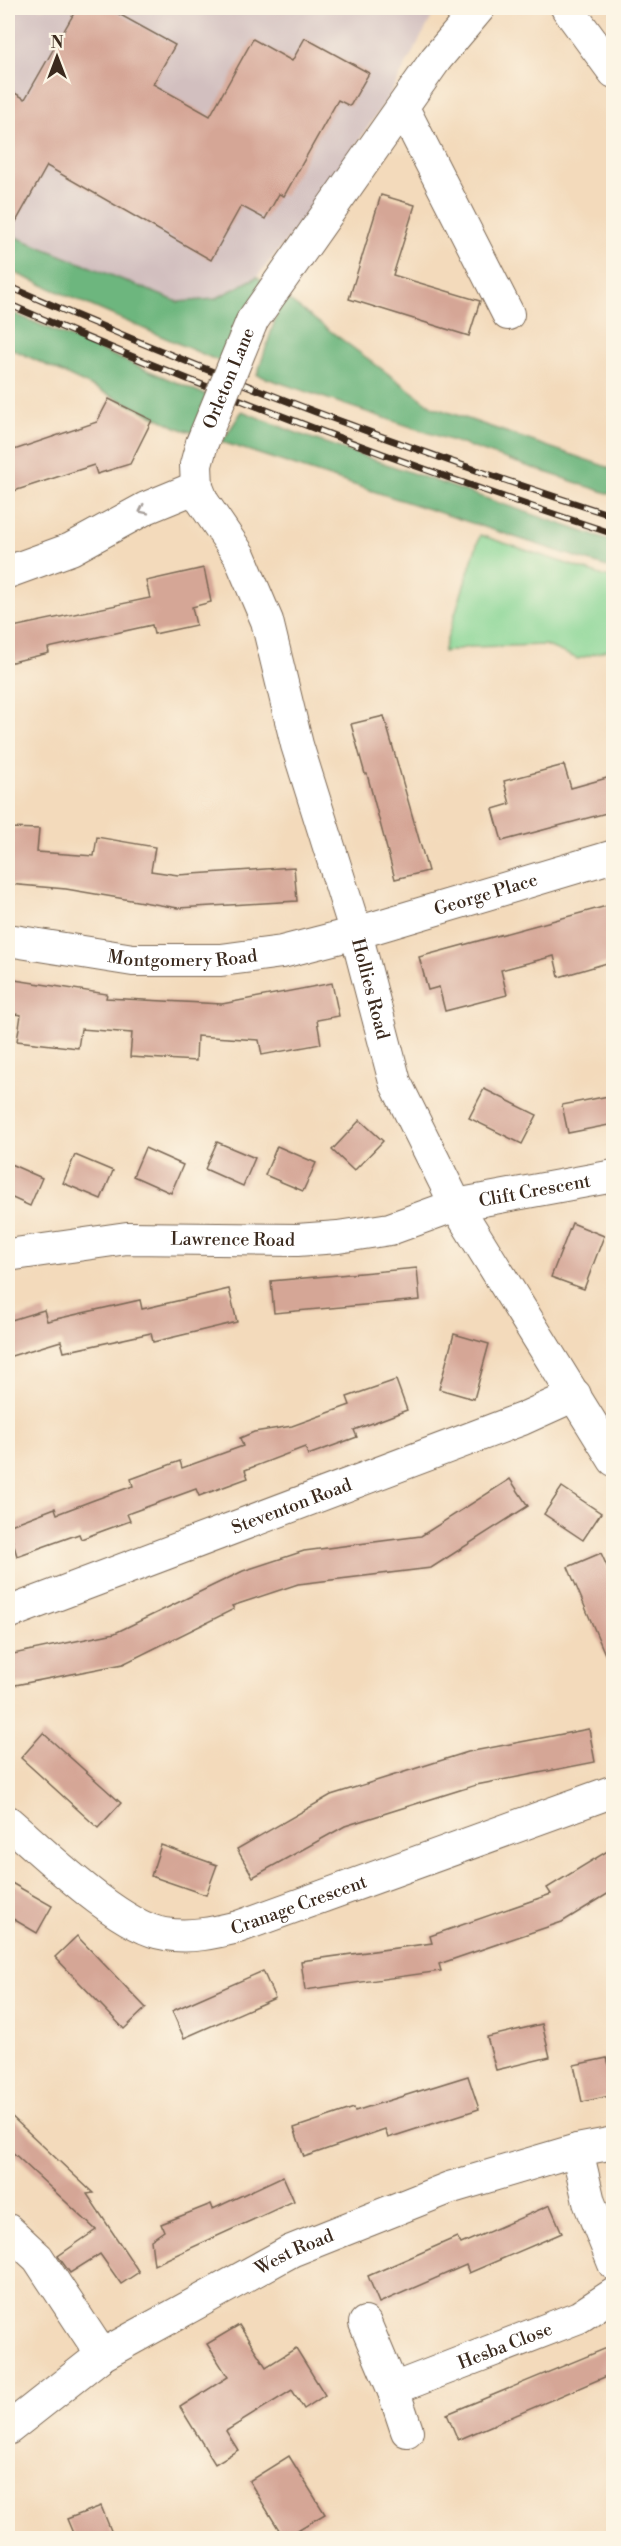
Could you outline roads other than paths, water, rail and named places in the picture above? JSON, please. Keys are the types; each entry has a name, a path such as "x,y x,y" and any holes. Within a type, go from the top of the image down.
{"street":[{"name":"Orleton Lane","path":"197,487 196,465 202,443 252,321 436,59 479,8"},
{"path":"567,8 614,72"},
{"path":"403,108 508,314"},
{"path":"8,572 71,549 146,508 197,487"},
{"name":"Hollies Road","path":"197,487 203,502 239,555 267,621 297,745 356,933 395,1082 456,1205 614,1460"},
{"name":"George Place","path":"356,933 614,856"},
{"name":"Montgomery Road","path":"8,940 133,960 222,960 282,952 356,933"},
{"name":"Clift Crescent","path":"456,1205 614,1176"},
{"name":"Lawrence Road","path":"8,1255 127,1238 297,1240 338,1237 390,1229 456,1205"},
{"name":"Steventon Road","path":"8,1613 522,1419 575,1395"},
{"name":"Cranage Crescent","path":"8,1822 90,1893 127,1919 162,1934 196,1936 238,1927 614,1791"},
{"name":"West Road","path":"8,2429 102,2355 291,2251 449,2188 577,2150 614,2144"},
{"path":"577,2150 589,2202 614,2264"},
{"path":"8,2230 38,2258 102,2355"},
{"name":"Hesba Close","path":"393,2389 579,2317 614,2294"},
{"path":"365,2323 393,2389 407,2431"}],"railway":[{"path":"8,286 232,380 308,409 537,491 614,516"},
{"path":"8,304 157,367 308,426 460,482 614,534"}]}
